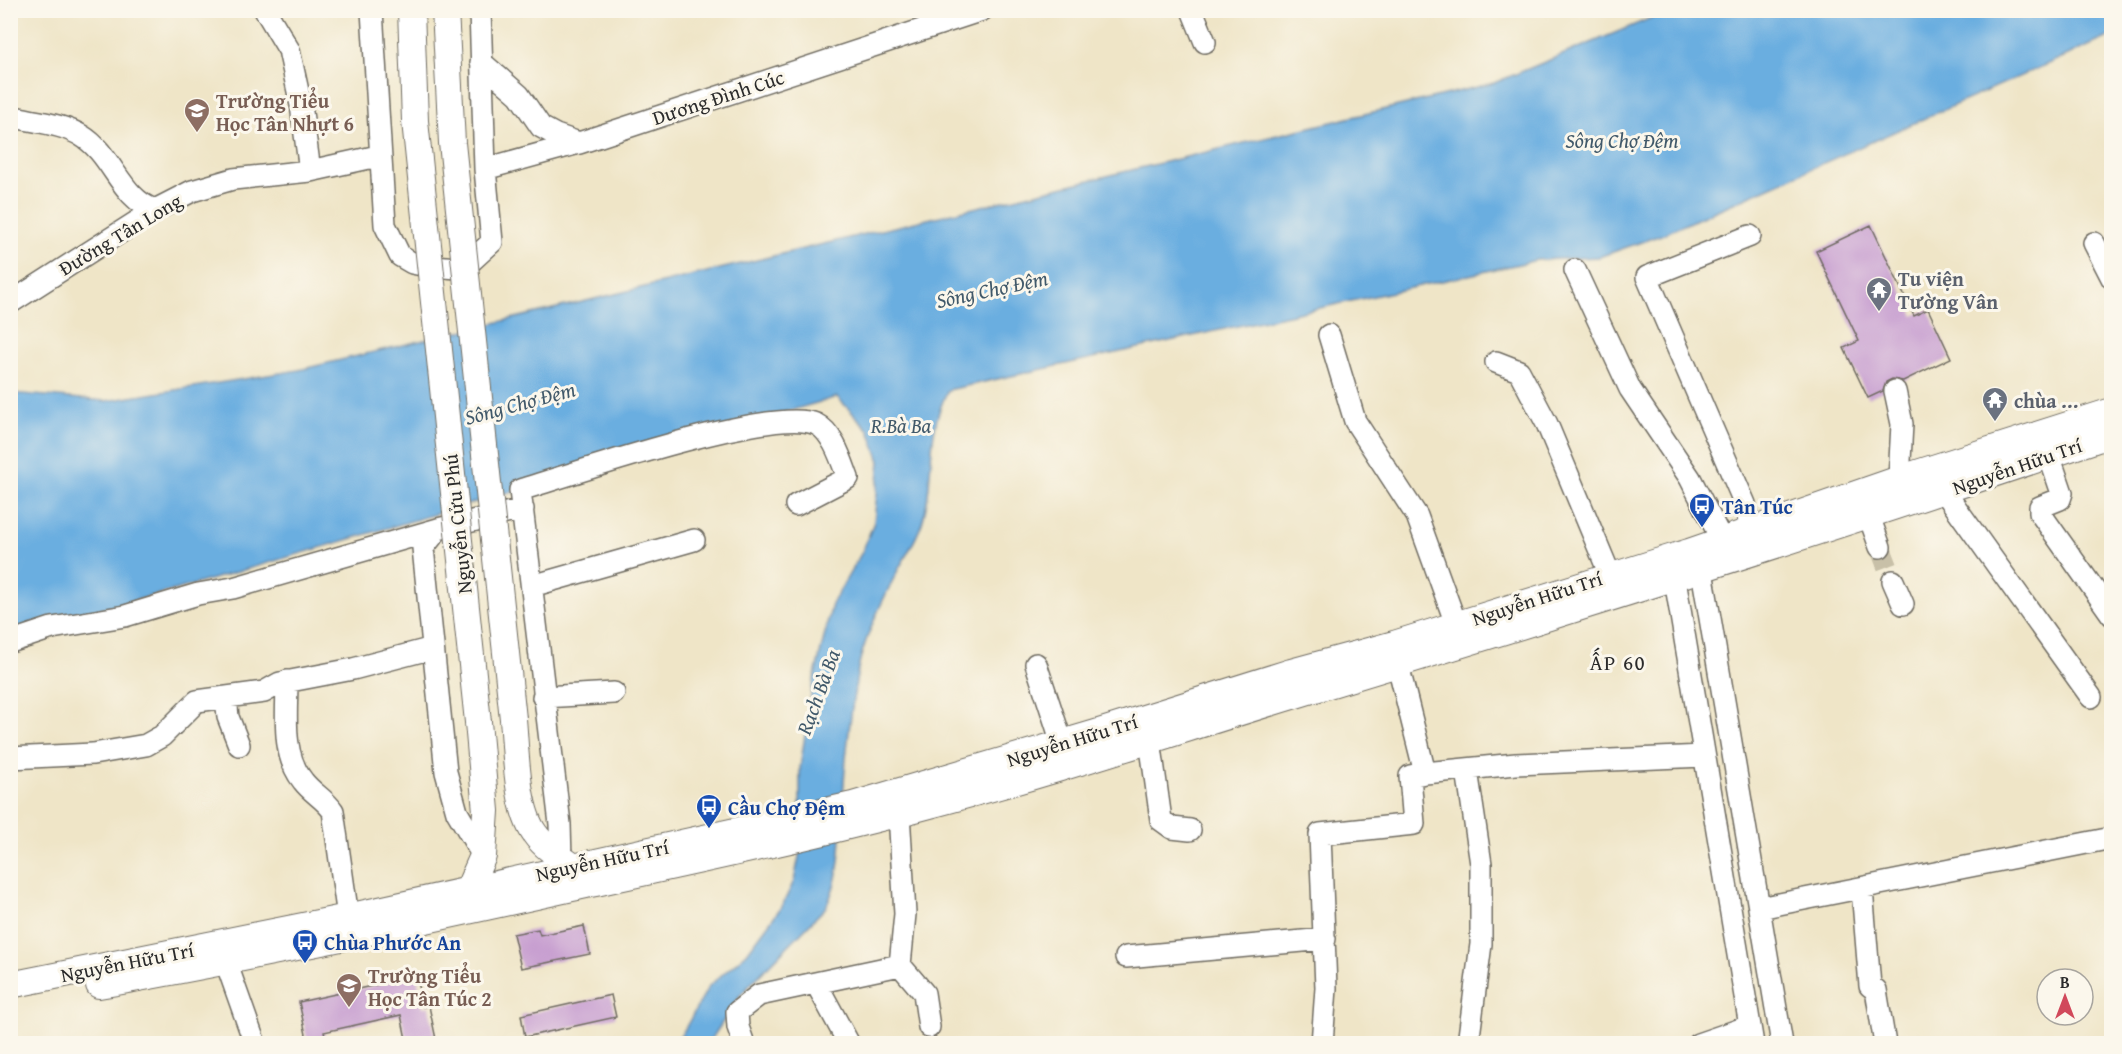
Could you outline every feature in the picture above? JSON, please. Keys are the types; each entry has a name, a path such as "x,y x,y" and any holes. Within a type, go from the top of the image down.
{"main road":[{"name":"Nguyễn Cửu Phú","path":"411,10 415,121 486,811 483,856 468,890"},
{"name":"Nguyễn Cửu Phú","path":"445,10 452,142 524,806 534,833 568,863"},
{"name":"Nguyễn Hữu Trí","path":"1754,542 1903,478 2111,430"},
{"name":"Nguyễn Hữu Trí","path":"10,1003 226,962 854,815 1062,743 1293,683 1398,665 1672,567 1754,542 1869,516 2049,455 2111,430"},
{"path":"1903,478 1917,500"},
{"name":"Nguyễn Hữu Trí","path":"854,815 899,813 1150,740 1293,683 1456,624 1610,575 1672,567"},
{"name":"Nguyễn Hữu Trí","path":"10,986 348,917 468,890 568,863 779,832"}],"street":[{"path":"265,10 289,50 301,105 310,171"},
{"path":"372,10 378,156 385,225 400,256 412,263 458,268 468,264 492,242 485,169 480,10"},
{"name":"Dương Đình Cúc","path":"485,169 579,143 982,10"},
{"path":"1192,10 1205,42"},
{"path":"481,62 519,95 541,126 556,135 579,143"},
{"path":"10,116 62,127 82,136 101,152 141,206 155,210"},
{"name":"Đường Tân Long","path":"10,303 155,210 192,191 233,179 310,171 378,156"},
{"path":"1750,236 1647,277 1745,504 1754,542"},
{"path":"2094,243 2112,278"},
{"path":"1575,270 1630,390 1690,478 1727,550"},
{"path":"1329,335 1355,421 1417,516 1456,624"},
{"path":"1496,362 1519,371 1547,424 1610,575"},
{"path":"1895,391 1902,424 1903,478"},
{"path":"568,863 560,824 543,697 520,490 659,448 788,420 816,424 824,430 841,458 848,478 796,504"},
{"path":"2049,455 2062,493 2060,499 2040,507 2040,513 2112,615"},
{"path":"1944,491 2091,697"},
{"path":"10,642 52,628 125,616 198,594 233,588 438,529 523,509"},
{"path":"1869,516 1880,547"},
{"path":"438,529 423,548 446,772 458,812 483,856"},
{"path":"532,585 694,540"},
{"path":"1700,559 1782,1044"},
{"path":"1672,567 1751,1035 1698,1044"},
{"path":"1893,581 1903,604"},
{"path":"10,758 93,754 146,745 162,736 197,701 264,692 287,681 353,669 433,648"},
{"path":"1036,664 1062,743"},
{"path":"1398,665 1425,773"},
{"path":"287,681 286,736 291,759 303,782 327,802 333,811 348,917"},
{"path":"543,697 614,693"},
{"path":"226,697 228,717 239,745"},
{"path":"1150,740 1161,820 1172,828 1190,830"},
{"path":"1322,1044 1326,988 1320,834 1414,824 1410,776 1516,764 1704,756"},
{"path":"1467,770 1481,864 1481,932 1468,1044"},
{"path":"899,813 905,914 900,965 924,993 929,1027"},
{"path":"1759,908 2112,838"},
{"path":"1862,889 1870,986 1876,990 1885,1044"},
{"path":"1126,957 1325,939"},
{"path":"226,962 255,1044"},
{"path":"744,1044 738,1027 737,1012 759,995 900,965"},
{"path":"816,983 849,1044"}],"water":[{"name":"Sông Chợ Đệm","path":"1668,11 2111,11 2111,36 1661,235 1599,257 1537,260 948,390 936,424 929,490 922,523 874,619 858,669 847,751 840,855 831,894 826,907 741,994 709,1043 673,1043 682,1034 709,986 747,953 782,906 794,881 800,852 800,768 812,688 832,604 862,552 874,522 880,461 869,430 837,397 175,590 11,633 11,393 106,401 299,370 1494,83"}],"building":[{"name":"Tu viện Tường Vân","path":"1871,225 1914,316 1928,309 1951,358 1903,381 1892,379 1886,382 1883,391 1868,398 1844,348 1859,341 1816,251"},
{"path":"584,926 590,954 521,968 513,934 538,929 540,935"},
{"path":"417,976 423,1007 429,1006 437,1044 407,1044 401,1015 324,1032 327,1044 308,1044 299,1002"},
{"path":"611,995 616,1017 525,1037 521,1015"}],"tunnel":[{"path":"1880,547 1893,581"}],"place":[{"name":"Trường Tiểu Học Tân Nhựt 6","path":"197,134"},
{"name":"Tu viện Tường Vân","path":"1879,313"},
{"name":"chùa …","path":"1995,423"},
{"name":"Tân Túc","path":"1702,529"},
{"name":"Cầu Chợ Đệm","path":"709,830"},
{"name":"Chùa Phước An","path":"305,965"},
{"name":"Trường Tiểu Học Tân Túc 2","path":"349,1009"}],"district":[{"name":"ẤP 60","path":"1618,662"}],"water label":[{"name":"R.Bà Ba","path":"901,425"},
{"name":"Rạch Bà Ba","path":"818,692"}]}
